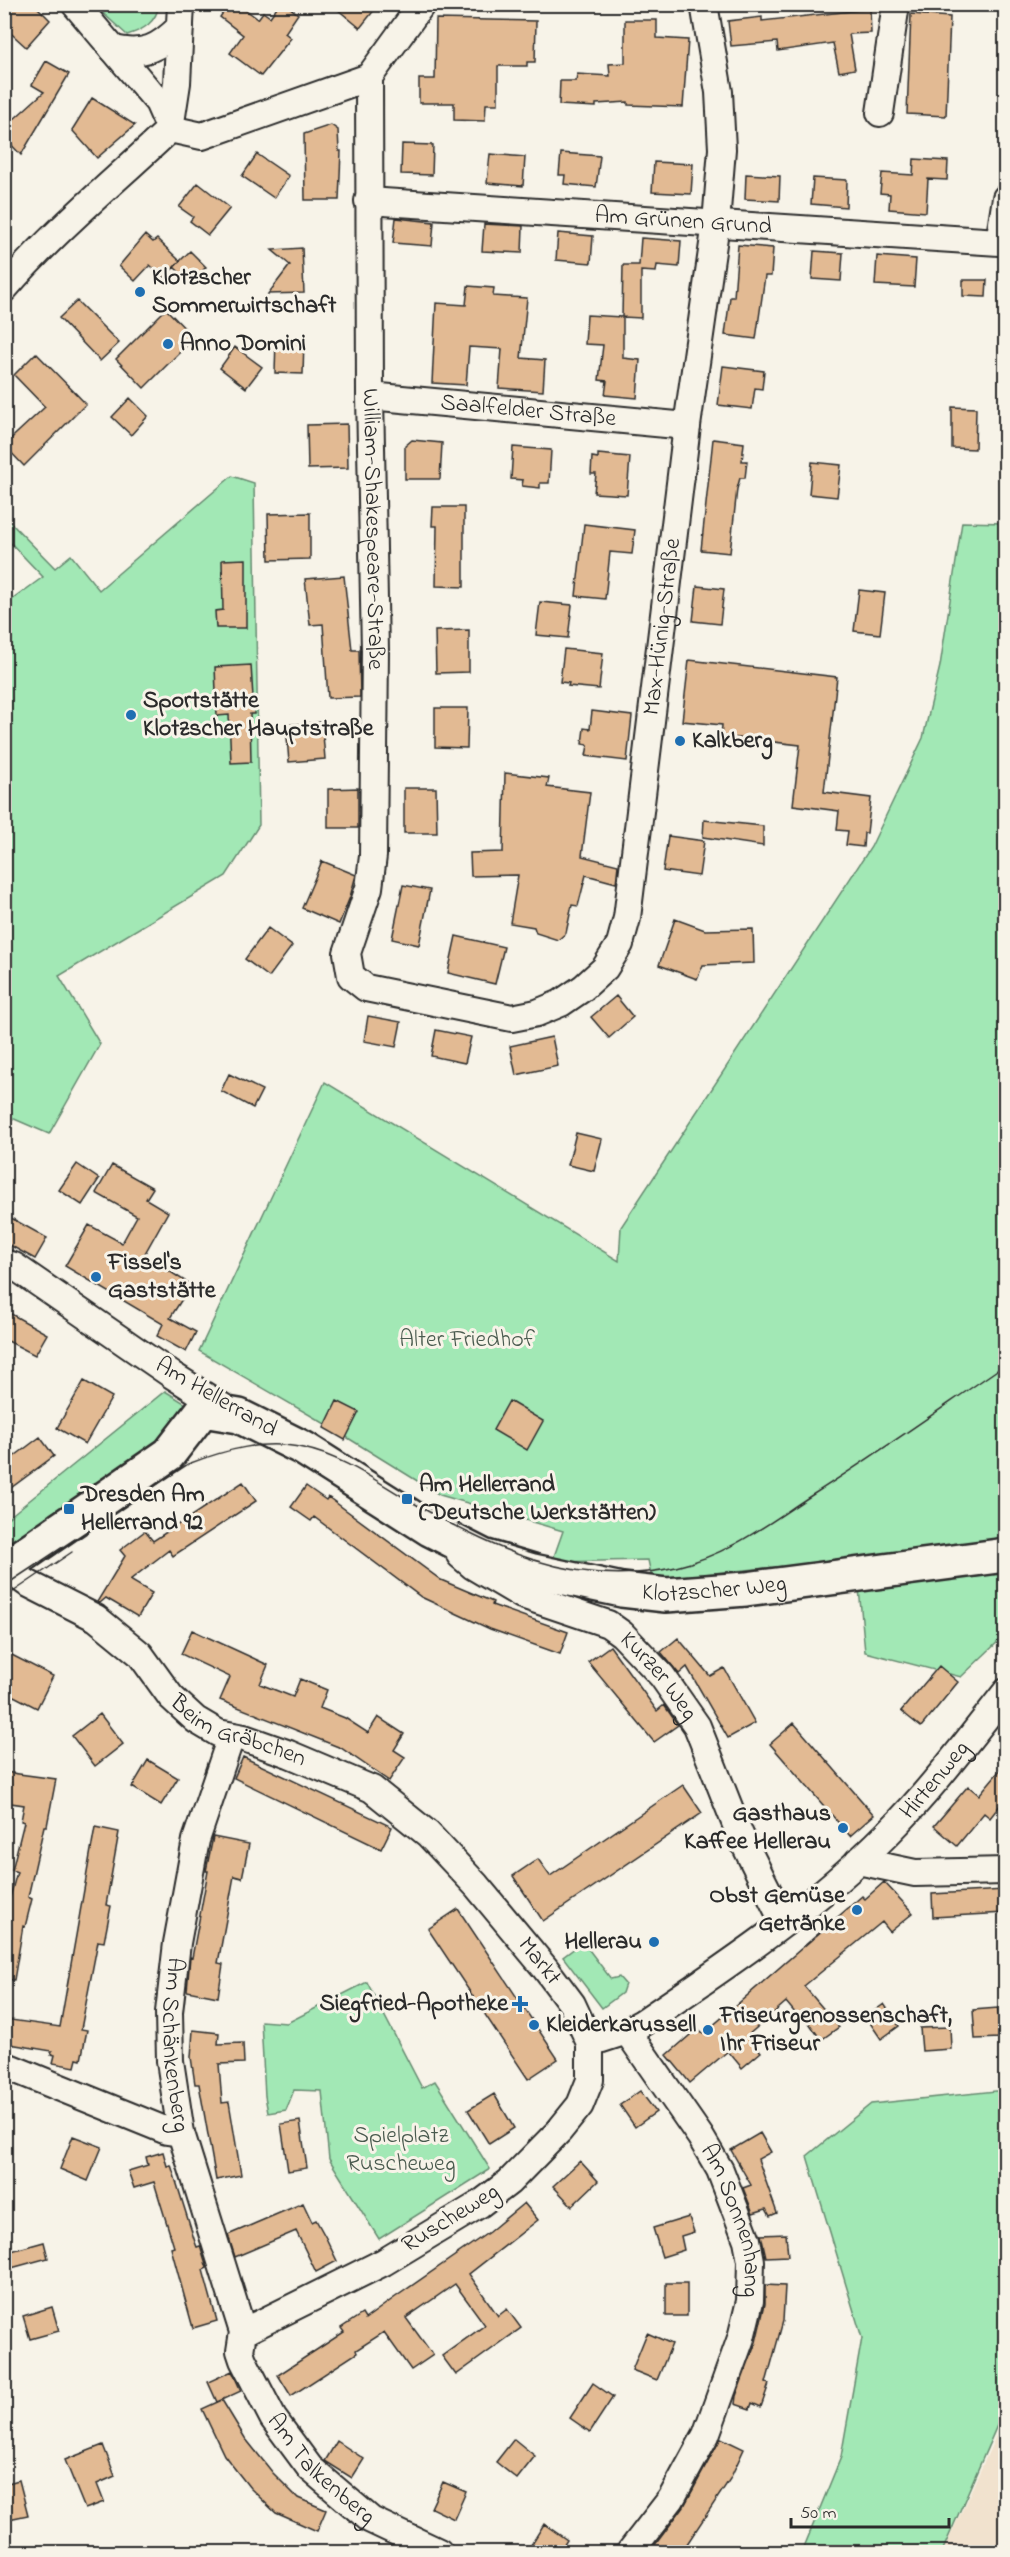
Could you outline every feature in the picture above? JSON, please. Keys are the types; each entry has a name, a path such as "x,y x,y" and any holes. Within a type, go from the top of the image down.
{"street":[{"path":"75,4 158,102 170,129"},
{"path":"170,129 202,136 369,77 422,4"},
{"name":"Max-Hünig-Straße","path":"351,976 366,988 512,1018 537,1013 561,1003 583,988 605,968 620,944 627,918 687,426 716,223 722,149 719,92 704,4"},
{"path":"880,114 896,4"},
{"path":"113,49 126,52 153,48 165,42 181,16"},
{"path":"4,289 70,219 110,186 170,129 177,83 181,16"},
{"name":"William-Shakespeare-Straße","path":"351,976 347,954 369,888 373,856 375,651 370,396 369,77"},
{"name":"Am Grünen Grund","path":"368,201 999,242 1005,198"},
{"name":"Saalfelder Straße","path":"370,396 687,426"},
{"name":"Am Hellerrand","path":"4,1263 14,1266 172,1375 239,1416 303,1448 430,1529"},
{"path":"5,1568 169,1454 203,1410 239,1416"},
{"name":"Klotzscher Weg","path":"430,1529 483,1556 533,1571 621,1590 666,1595 746,1589 1005,1556"},
{"name":"Kurzer Weg","path":"430,1529 473,1566 522,1595 608,1624 622,1634 663,1676 697,1726 740,1834 784,1923"},
{"name":"Beim Gräbchen","path":"5,1568 27,1583 96,1618 140,1654 171,1698 196,1720 218,1733 244,1738 289,1754 372,1789 428,1834 476,1886"},
{"name":"Hirtenweg","path":"858,1861 922,1797 1005,1692"},
{"name":"Am Schänkenberg","path":"231,1737 196,1840 177,1943 169,2012 170,2061 182,2133 241,2342"},
{"path":"590,2043 627,2031 746,1953 858,1861 915,1873 1005,1870"},
{"name":"Markt","path":"476,1886 572,2004 590,2043"},
{"name":"Am Sonnenhang","path":"627,2031 700,2136 720,2170 747,2240 751,2261 750,2301 741,2338 706,2435 670,2499 630,2553"},
{"name":"Ruscheweg","path":"241,2342 384,2262 480,2204 510,2182 559,2131 580,2105 590,2080 590,2043"},
{"path":"4,2065 167,2131 182,2133"},
{"name":"Am Talkenberg","path":"241,2342 273,2418 310,2469 371,2520 439,2553"}],"shaded area":[{"path":"1005,2416 1005,2552 943,2552"}],"green space":[{"path":"94,5 159,5 148,25 127,35"},
{"name":"Sportstätte Klotzscher Hauptstraße","path":"232,476 254,483 259,825 226,876 59,976 100,1044 49,1134 5,1115 5,605 43,577 5,537 4,516 55,568 71,555 99,590"},
{"name":"Alter Friedhof","path":"962,522 1005,523 1005,1545 652,1579 648,1560 552,1562 563,1531 440,1495 327,1425 199,1351 325,1082 619,1261 621,1227 871,847 923,738 940,666"},
{"path":"165,1391 186,1404 172,1432 162,1443 138,1464 99,1492 94,1485 50,1514 55,1521 5,1557 4,1521"},
{"path":"1005,1561 1005,1635 961,1677 865,1652 858,1578"},
{"path":"583,1942 611,1979 619,1977 625,1984 622,1993 602,2008 563,1957"},
{"name":"Spielplatz Ruscheweg","path":"367,1982 422,2088 435,2081 490,2169 379,2239 329,2159 322,2091 294,2090 286,2110 268,2113 261,2021 287,2023"},
{"path":"1005,2090 1005,2407 942,2552 802,2552 841,2457 862,2338 807,2156 871,2104"}],"building":[{"path":"4,4 34,4 50,20 26,47 4,27"},
{"path":"229,4 238,4 258,19 263,12 270,17 279,4 285,4 298,14 285,33 291,38 261,76 230,53 243,35 220,17"},
{"path":"331,4 379,4 360,28"},
{"path":"870,9 871,33 849,34 855,69 839,72 833,43 778,51 777,42 731,46 728,21 762,17 762,21"},
{"path":"911,14 950,17 946,116 907,114"},
{"path":"436,19 536,21 535,62 527,62 527,66 498,66 498,104 486,104 485,121 454,120 454,103 419,103 419,79 435,79"},
{"path":"625,20 657,20 657,38 688,40 683,107 628,105 628,102 596,104 596,107 559,105 560,81 576,81 577,74 610,76 609,64 625,63"},
{"path":"46,61 69,74 21,155 4,137 4,128 44,92 32,85"},
{"path":"92,98 135,125 97,158 72,130"},
{"path":"331,125 338,130 339,151 341,151 339,200 305,200 304,134"},
{"path":"402,144 433,145 432,175 401,174"},
{"path":"561,153 600,156 596,187 564,184 565,175 559,175"},
{"path":"257,154 289,176 274,198 242,176"},
{"path":"490,154 525,157 523,186 487,183"},
{"path":"914,159 948,161 947,180 928,179 926,212 889,209 890,194 880,193 882,173 913,175"},
{"path":"654,162 693,164 691,194 652,192"},
{"path":"746,174 780,176 779,201 745,199"},
{"path":"813,178 847,180 846,207 811,204"},
{"path":"198,183 230,208 208,235 190,221 193,217 179,207"},
{"path":"396,218 434,222 432,246 393,243"},
{"path":"484,224 523,226 522,253 482,251"},
{"path":"558,233 593,236 591,263 556,260"},
{"path":"145,235 153,242 157,239 180,261 164,278 150,265 135,281 119,266"},
{"path":"641,238 681,241 679,267 657,265 656,272 641,271 641,318 623,317 623,358 640,360 637,398 605,395 607,381 599,380 603,345 585,344 587,315 622,317 623,265 639,265"},
{"path":"738,245 773,248 771,276 765,276 756,339 725,335 730,297 734,297"},
{"path":"302,248 304,293 268,294 290,265 272,250"},
{"path":"190,251 206,267 191,283 174,267"},
{"path":"814,251 843,253 841,281 812,279"},
{"path":"877,256 916,259 914,287 875,285"},
{"path":"963,280 987,280 986,297 963,296"},
{"path":"468,286 494,288 493,296 527,298 521,358 545,360 543,391 499,388 502,349 469,347 466,385 432,383 436,303 466,305"},
{"path":"77,301 119,343 100,361 59,318"},
{"path":"166,309 194,338 144,388 116,359"},
{"path":"276,339 304,340 303,374 275,373"},
{"path":"235,347 262,367 246,388 220,368"},
{"path":"36,353 86,404 24,466 4,445 45,407 14,375"},
{"path":"723,366 764,371 762,389 755,388 752,409 718,405"},
{"path":"130,398 148,416 131,435 112,417"},
{"path":"952,407 976,408 975,449 952,448"},
{"path":"347,424 348,468 308,469 307,425"},
{"path":"713,439 744,443 742,461 747,461 745,478 740,478 737,489 730,553 701,550"},
{"path":"412,440 442,443 440,479 405,479 405,446"},
{"path":"513,447 551,450 549,483 540,483 540,488 522,486 523,480 511,479"},
{"path":"598,454 630,457 627,495 594,493 596,474 591,474 592,457 598,458"},
{"path":"812,462 841,465 837,497 809,494"},
{"path":"433,507 464,507 464,587 436,586 437,526 432,526"},
{"path":"310,513 310,559 269,560 268,514"},
{"path":"584,524 635,530 632,554 610,552 605,599 576,596"},
{"path":"246,559 246,628 216,628 215,611 223,610 222,560"},
{"path":"344,576 352,650 359,650 360,697 328,698 323,624 310,625 305,579"},
{"path":"697,586 724,589 720,624 693,621"},
{"path":"859,590 885,593 880,634 854,631"},
{"path":"540,602 572,605 568,638 536,635"},
{"path":"469,630 469,672 436,673 435,631"},
{"path":"564,649 603,653 599,689 568,686 569,683 560,682"},
{"path":"689,660 837,677 824,792 871,798 863,847 846,845 848,831 837,830 839,811 793,805 800,745 721,736 722,725 682,721"},
{"path":"251,665 254,714 250,714 251,762 231,763 229,715 217,716 215,667"},
{"path":"435,708 468,708 467,748 435,747"},
{"path":"592,711 632,716 627,761 586,756 588,745 582,744 584,728 590,729"},
{"path":"322,722 325,759 289,762 286,725"},
{"path":"505,773 549,778 547,787 590,792 582,856 618,865 616,883 586,875 578,906 572,905 566,933 558,940 536,933 534,927 510,923 518,875 471,876 470,853 503,852"},
{"path":"358,788 358,828 328,828 328,789"},
{"path":"404,788 436,788 437,833 404,833"},
{"path":"704,820 763,826 763,846 703,837"},
{"path":"668,836 704,841 699,876 663,871"},
{"path":"322,861 356,875 339,924 302,908"},
{"path":"403,885 430,890 419,945 392,939"},
{"path":"675,919 705,930 753,929 754,963 703,965 697,979 659,965"},
{"path":"268,928 292,946 269,977 245,959"},
{"path":"456,936 504,947 495,984 448,973"},
{"path":"616,996 633,1017 609,1038 591,1017"},
{"path":"368,1016 401,1022 396,1047 364,1041"},
{"path":"436,1030 471,1037 465,1063 431,1056"},
{"path":"552,1037 558,1066 516,1075 510,1046"},
{"path":"229,1074 262,1090 253,1108 221,1091"},
{"path":"576,1133 602,1139 594,1171 568,1165"},
{"path":"77,1164 99,1179 82,1205 59,1190"},
{"path":"112,1165 153,1188 146,1199 168,1212 144,1255 191,1285 170,1318 196,1332 186,1352 157,1336 163,1324 65,1266 89,1225 122,1243 137,1216 96,1193"},
{"path":"4,1214 47,1238 35,1259 4,1242"},
{"path":"4,1310 47,1334 35,1355 4,1339"},
{"path":"84,1381 112,1397 85,1444 57,1428"},
{"path":"337,1401 359,1412 345,1440 324,1428"},
{"path":"509,1401 543,1421 527,1450 493,1430"},
{"path":"40,1437 54,1456 4,1493 4,1464"},
{"path":"243,1482 256,1501 173,1556 169,1550 130,1580 152,1593 138,1617 106,1598 100,1603 97,1602 125,1556 120,1550 145,1531 153,1541"},
{"path":"306,1486 326,1500 328,1497 441,1580 493,1602 492,1605 568,1632 560,1654 490,1629 421,1597 314,1517 311,1521 291,1507"},
{"path":"192,1630 268,1665 260,1684 293,1697 300,1679 327,1690 320,1708 345,1718 368,1733 378,1717 404,1734 394,1750 405,1757 389,1781 341,1748 220,1700 230,1677 181,1654"},
{"path":"678,1638 710,1676 724,1668 755,1723 728,1738 687,1667 679,1674 661,1652"},
{"path":"610,1646 657,1711 664,1705 678,1725 654,1742 588,1662"},
{"path":"4,1651 53,1676 37,1708 4,1691"},
{"path":"939,1666 958,1682 921,1727 901,1711"},
{"path":"100,1714 123,1744 95,1766 72,1736"},
{"path":"794,1723 874,1815 850,1836 770,1744"},
{"path":"243,1757 392,1827 381,1849 234,1778"},
{"path":"148,1760 178,1778 161,1805 132,1787"},
{"path":"1005,1764 1005,1799 990,1818 984,1813 957,1846 934,1826 968,1786 979,1795"},
{"path":"4,1772 56,1779 47,1826 44,1826 28,1897 32,1899 25,1927 23,1926 14,1980 4,1979 4,1919 17,1872 12,1870 24,1822 21,1821 24,1805 4,1802"},
{"path":"683,1785 702,1813 543,1921 513,1876 538,1859 550,1876"},
{"path":"95,1827 119,1832 106,1905 111,1906 104,1942 98,1941 81,2029 87,2030 81,2060 77,2059 75,2067 53,2063 55,2055 51,2054 52,2051 4,2043 4,2019 60,2027"},
{"path":"213,1837 249,1844 242,1878 234,1876 218,1963 223,1964 218,1997 187,1991 190,1957 192,1958"},
{"path":"884,1882 913,1913 890,1932 882,1922 804,1986 839,2027 821,2040 805,2017 801,2020 786,2002 747,2036 761,2052 742,2068 728,2051 690,2083 667,2055 697,2029 703,2034 862,1896 865,1899"},
{"path":"1005,1890 1005,1913 933,1917 932,1894"},
{"path":"458,1909 558,2059 528,2079 428,1929"},
{"path":"884,2004 899,2026 881,2039 866,2017"},
{"path":"998,2008 1000,2038 975,2039 973,2010"},
{"path":"950,2027 951,2049 922,2051 920,2028"},
{"path":"193,2030 219,2033 218,2044 243,2043 244,2063 219,2064 222,2103 229,2102 241,2175 216,2180 199,2084 195,2084 191,2057"},
{"path":"640,2091 656,2112 635,2127 620,2105"},
{"path":"494,2094 514,2128 489,2144 468,2110"},
{"path":"300,2121 307,2168 288,2171 281,2124"},
{"path":"760,2133 771,2152 758,2159 777,2213 770,2216 766,2209 753,2213 743,2188 751,2185 731,2150"},
{"path":"73,2136 102,2147 88,2181 60,2169"},
{"path":"163,2152 167,2166 171,2165 195,2242 197,2247 200,2246 207,2268 203,2270 217,2321 193,2328 171,2248 174,2247 154,2182 134,2188 128,2171 148,2165 146,2157"},
{"path":"580,2161 598,2181 572,2206 553,2186"},
{"path":"303,2203 312,2222 316,2220 337,2261 316,2272 296,2231 235,2257 228,2235"},
{"path":"524,2203 538,2220 469,2274 498,2316 507,2309 521,2328 456,2375 442,2356 485,2325 455,2284 406,2318 433,2355 411,2370 384,2332 356,2350 357,2353 291,2396 278,2375 344,2332 341,2328 362,2314 365,2319 489,2232"},
{"path":"689,2217 694,2232 681,2236 684,2250 662,2257 653,2228"},
{"path":"786,2234 788,2256 766,2257 761,2235"},
{"path":"44,2242 48,2258 4,2270 4,2253"},
{"path":"666,2283 687,2283 687,2316 666,2316"},
{"path":"765,2285 785,2286 783,2321 766,2383 769,2384 761,2407 752,2403 750,2409 735,2404 756,2342 765,2304"},
{"path":"52,2307 59,2331 30,2339 23,2316"},
{"path":"647,2333 672,2344 657,2380 632,2370"},
{"path":"232,2371 241,2391 217,2402 208,2382"},
{"path":"593,2383 613,2397 590,2432 570,2418"},
{"path":"222,2400 245,2438 273,2473 298,2498 326,2510 317,2531 276,2513 250,2488 224,2455 202,2409"},
{"path":"721,2438 744,2449 730,2479 681,2553 649,2553 684,2506"},
{"path":"514,2439 535,2456 517,2479 496,2462"},
{"path":"337,2441 364,2459 352,2478 325,2461"},
{"path":"103,2445 115,2476 97,2484 104,2502 85,2509 65,2460"},
{"path":"19,2480 28,2515 4,2520 4,2484"},
{"path":"443,2482 466,2492 454,2519 431,2508"},
{"path":"544,2524 567,2540 559,2553 526,2553"}],"tram line":[{"path":"4,1586 188,1464 230,1450 259,1445 303,1448 330,1457 356,1469 469,1533 535,1560 569,1569 603,1573 639,1573 676,1567 713,1555 762,1528 1006,1364"},
{"path":"4,1598 72,1552"}],"place":[{"name":"Klotzscher Sommerwirtschaft","path":"140,292"},
{"name":"Anno Domini","path":"168,344"},
{"name":"Sportstätte Klotzscher Hauptstraße","path":"131,715"},
{"name":"Kalkberg","path":"680,741"},
{"name":"Fissel's Gaststätte","path":"96,1277"},
{"name":"Am Hellerrand (Deutsche Werkstätten)","path":"407,1499"},
{"name":"Dresden Am Hellerrand 92","path":"69,1509"},
{"name":"Gasthaus Kaffee Hellerau","path":"843,1828"},
{"name":"Obst Gemüse Getränke","path":"857,1910"},
{"name":"Hellerau","path":"654,1942"},
{"name":"Siegfried-Apotheke","path":"520,2004"},
{"name":"Kleiderkarussell","path":"534,2025"},
{"name":"Friseurgenossenschaft, Ihr Friseur","path":"708,2030"}]}
